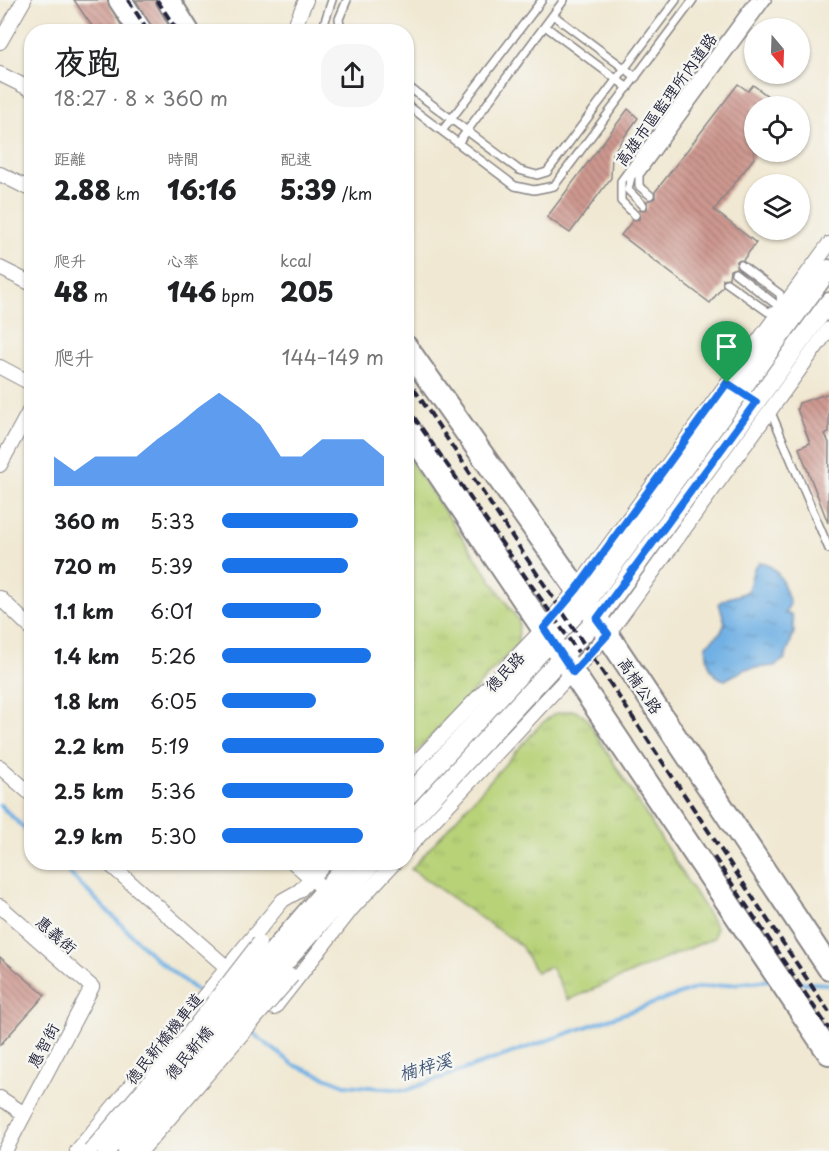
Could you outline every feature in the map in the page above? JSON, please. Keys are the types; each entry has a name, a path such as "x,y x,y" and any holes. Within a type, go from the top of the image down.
{"main road":[{"path":"120,0 136,24"},
{"path":"168,0 183,24"},
{"name":"高楠公路","path":"414,358 592,611 829,968"},
{"path":"414,437 829,1053"}],"street":[{"path":"0,42 24,0"},
{"path":"296,24 306,0"},
{"path":"0,74 24,86"},
{"path":"0,174 24,186"},
{"name":"德民路","path":"414,790 558,649 592,611 733,387 787,313 829,244"},
{"path":"0,268 24,280"},
{"name":"德民路","path":"787,313 829,269"},
{"name":"德民路","path":"763,406 829,302"},
{"name":"德民路","path":"414,830 558,649 829,329"},
{"path":"0,367 24,380"},
{"path":"0,464 24,420"},
{"path":"0,598 24,616"},
{"name":"德民路","path":"414,766 558,649"},
{"path":"0,767 24,788"},
{"path":"115,870 222,973 274,1008 345,870"},
{"path":"302,870 331,895"},
{"path":"328,870 331,895"},
{"path":"141,1151 276,960 331,895 363,870"},
{"path":"77,1151 283,900 299,891 331,895 379,870"},
{"path":"276,960 299,891"},
{"name":"惠義街","path":"0,906 92,987"},
{"name":"德民新橋機車道","path":"90,1151 177,1049 276,960"},
{"name":"德民新橋","path":"106,1151 276,960"},
{"name":"德民新橋","path":"127,1151 276,960"},
{"name":"惠智街","path":"5,1151 92,987"},
{"path":"0,1098 24,1113"}],"lane":[{"path":"326,24 332,0"},
{"path":"340,24 339,19 347,0"},
{"path":"442,130 542,0"},
{"path":"458,143 564,0"},
{"path":"414,92 519,170 537,175 547,172 676,0"},
{"path":"414,110 515,186 523,189 544,189 554,186 563,177 693,0"},
{"name":"高雄市區監理所內道路","path":"635,215 621,201 621,181 754,0"},
{"name":"高雄市區監理所內道路","path":"643,205 630,195 628,185 631,177 760,0"},
{"name":"高雄市區監理所內道路","path":"650,195 639,186 639,175 767,0"},
{"path":"553,15 636,77"},
{"path":"545,26 628,88"},
{"path":"741,265 780,294 787,313"},
{"path":"735,273 787,313"},
{"path":"727,283 768,312 787,313"},
{"path":"733,387 763,406 829,549"}],"green space":[{"path":"414,466 519,621 518,643 414,754"},
{"path":"572,710 584,715 716,927 714,938 568,1000 551,967 536,972 521,946 412,870 540,725 554,714"}],"water":[{"path":"760,562 767,564 781,578 790,604 785,613 792,615 794,632 785,659 774,666 745,669 725,680 712,671 708,662 706,645 721,632 725,623 719,603 748,591 754,568"}],"building":[{"path":"74,0 107,0 120,24 90,24"},
{"path":"136,0 155,0 168,24 150,24"},
{"path":"738,84 748,91 753,85 768,96 744,96 744,162 751,162 714,210 744,234 744,240 752,240 756,243 743,260 737,261 736,268 730,270 729,278 723,279 723,286 710,303 621,235 633,220 639,219 640,210 647,209 647,201 655,198 655,192"},
{"path":"628,109 638,118 612,154 611,178 570,233 547,217"},
{"path":"829,393 829,433 825,434 829,443 828,523 799,448 810,443 797,409 799,403"},
{"path":"0,957 45,995 0,1045"}],"waterway":[{"name":"楠梓溪","path":"0,805 24,828"},
{"name":"楠梓溪","path":"66,870 156,959 201,994"},
{"name":"楠梓溪","path":"250,1031 294,1065 345,1085 406,1090 697,988 770,980"},
{"name":"楠梓溪","path":"792,982 829,984"}],"railway":[{"path":"128,0 144,24"},
{"path":"157,0 173,24"},
{"path":"414,389 829,1012"},
{"path":"414,417 578,652"},
{"path":"714,857 829,1029"}],"route":[{"path":"727,383 756,402 597,619 608,634 573,672 544,628 577,589 727,383"}]}
